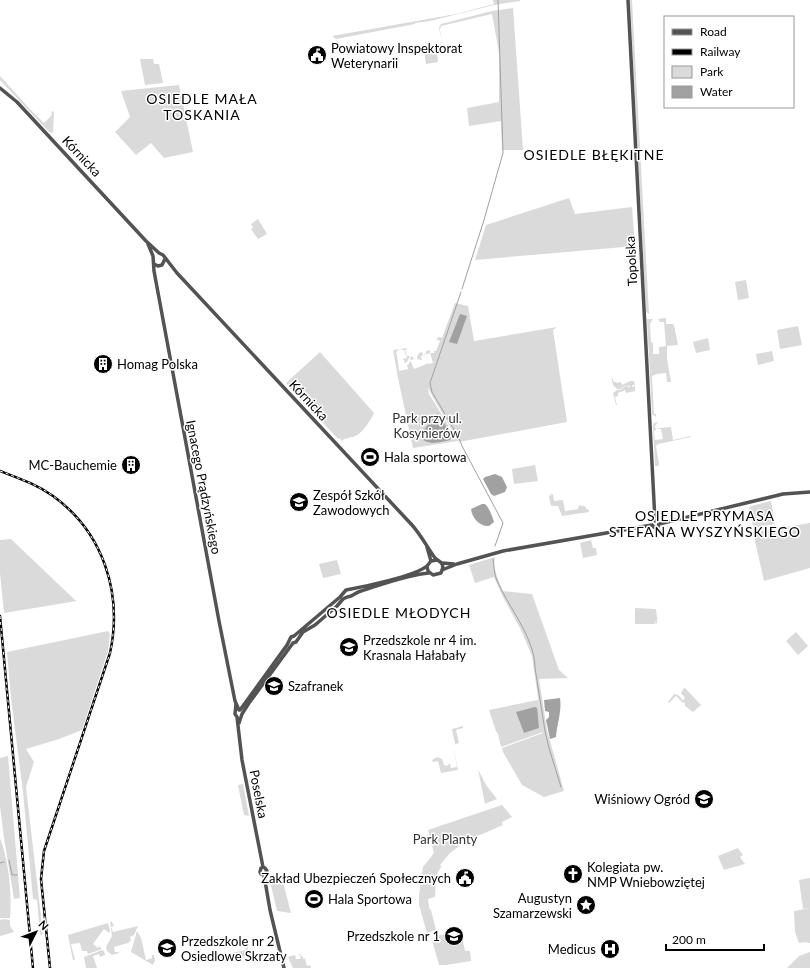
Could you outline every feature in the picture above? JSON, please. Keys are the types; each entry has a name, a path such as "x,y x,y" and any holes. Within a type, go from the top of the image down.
{"street":[{"name":"Topolska","path":"628,0 655,521"},
{"name":"Kórnicka","path":"0,88 17,102 146,241 159,253"},
{"name":"Kórnicka","path":"146,241 153,256"},
{"path":"159,253 163,255 165,260 163,264 156,265 153,260 153,256 159,253"},
{"name":"Kórnicka","path":"165,260 412,525 437,560"},
{"name":"Kórnicka","path":"163,264 173,269"},
{"name":"Ignacego Prądzyńskiego","path":"156,265 155,276 219,621 235,701 239,713"},
{"path":"239,713 291,642 296,642 303,632 315,625 343,599 350,597 356,592 416,575 429,573 436,575 441,573 442,570 457,564 504,550 652,525 655,528 658,527 659,524 783,494 810,492"},
{"path":"652,525 652,522 655,521 659,524"},
{"name":"Kórnicka","path":"427,546 431,561"},
{"path":"239,713 291,642 291,637 346,590 409,574 427,566 431,561 437,560 442,564 457,564"},
{"path":"442,564 442,570"},
{"path":"427,566 429,573"},
{"path":"350,590 352,595"},
{"path":"344,593 347,597"},
{"path":"294,636 297,639"},
{"path":"235,701 241,704 246,703"},
{"name":"Poselska","path":"239,713 238,724 242,763 263,867 267,870 264,875 270,910 284,968"}],"green space":[{"path":"493,0 520,1 494,5 430,21 336,39 332,36 456,14 494,4"},
{"path":"630,0 632,0 649,314 646,312"},
{"path":"513,8 523,150 502,150 501,121 469,126 467,108 499,102 499,53 492,14 441,26 440,30 442,42 439,28 441,24 492,11"},
{"path":"433,49 437,51 438,62 426,64 424,51"},
{"path":"140,59 153,59 154,64 159,64 163,83 145,85"},
{"path":"0,76 44,123 51,116 52,111 54,112 53,133 49,132 0,80"},
{"path":"179,85 193,152 164,158 151,143 136,155 115,132 130,117 121,91"},
{"path":"569,198 575,214 632,207 635,246 475,260 486,225"},
{"path":"258,219 267,234 258,239 251,229 253,228 251,224"},
{"path":"746,280 749,298 738,300 735,282"},
{"name":"Park przy ul. Kosynierów","path":"455,303 468,306 474,341 557,327 553,330 567,422 459,442 428,387 429,394 458,441 413,448 393,350 399,349 396,354 399,371 408,369 407,365 409,364 410,360 414,369 429,363 433,363 430,353 434,353 434,351 436,351 440,341 436,339 439,337 442,338"},
{"path":"666,318 666,324 674,325 678,345 667,346 667,359 671,382 667,382 666,373 652,376 654,414 656,414 656,417 652,414 647,319 653,319 650,324 653,354 659,354 659,347 666,346 664,322 660,322 658,319"},
{"path":"798,326 802,345 780,349 777,330"},
{"path":"708,338 710,350 696,353 693,342"},
{"path":"407,348 405,350 407,356 410,356 407,362 405,363 403,359 407,358 404,350 399,349"},
{"path":"430,350 430,353 421,356 422,360 418,360 417,357 419,353 422,352 423,355 426,354 426,351"},
{"path":"772,351 774,361 758,365 756,354"},
{"path":"320,352 374,413 369,423 358,435 347,439 346,438 342,441 339,438 338,439 286,383"},
{"path":"611,376 614,382 621,382 622,385 630,381 634,381 635,385 632,385 632,387 635,386 635,391 626,393 625,390 618,393 618,396 615,397 617,405 613,393 627,385 617,389 613,385"},
{"path":"658,422 655,426 656,430 654,431 655,440 663,439 661,429 658,429 659,428 671,427 673,440 691,437 658,444 656,446 659,464 658,466 655,466 653,426 654,423"},
{"path":"535,465 538,481 514,484 512,469"},
{"path":"549,494 553,494 554,501 563,500 565,511 578,509 579,505 586,507 589,512 562,516 558,506 551,506 549,496 552,495"},
{"path":"771,501 775,524 755,528 753,526 749,508 751,506"},
{"path":"810,523 810,568 764,581 753,532"},
{"path":"11,539 77,601 4,613 0,573 0,540"},
{"path":"591,540 593,548 596,548 597,555 583,558 580,543"},
{"path":"495,557 494,566 503,591 532,594 559,670 568,678 539,679 547,730 564,791 544,797 522,785 502,748 543,733 532,656 521,630 494,577 475,583 469,565"},
{"path":"337,560 341,574 323,578 319,564"},
{"path":"635,608 656,609 657,619 654,624 635,624"},
{"path":"108,631 110,634 108,651 82,730 26,749 34,762 26,787 43,934 40,935 37,900 33,899 23,792 11,698 7,652"},
{"path":"796,632 808,646 798,655 786,641"},
{"path":"684,688 701,705 693,712 685,706 685,702 683,703 676,696 669,703 668,702 674,694 678,695 682,699 681,700 683,700 685,698 681,693"},
{"path":"538,700 543,732 501,747 489,710"},
{"path":"463,726 463,728 456,730 459,743 453,745 455,744 452,729"},
{"path":"453,745 458,770 441,773 438,761 433,762 432,760 437,757 442,759 444,765 447,766 450,763 451,768 457,767"},
{"path":"8,756 20,898 14,899 0,806 0,758"},
{"path":"478,769 486,785 497,799 485,804"},
{"path":"243,784 249,816 244,815 238,785"},
{"name":"Park Planty","path":"502,805 512,817 502,822 503,825 466,841 450,853 440,865 442,867 436,876 435,897 428,899 429,908 431,910 436,930 427,933 419,905 419,895 423,867 434,853 428,830"},
{"path":"0,838 6,857 9,878 11,899 10,918 0,918"},
{"path":"738,848 743,855 740,857 745,864 724,870 718,856"},
{"path":"272,878 282,878 291,913 277,911 270,881"},
{"path":"810,878 810,908 803,909 799,880"},
{"path":"810,908 810,943 799,943 795,932 794,911"},
{"path":"0,920 10,920 10,926 14,932 0,936"},
{"path":"110,922 112,922 114,926 111,927 113,932 138,926 134,935 130,937 131,940 128,943 114,947 115,952 119,953 112,955 107,951 106,947 112,936"},
{"path":"108,923 109,933 104,929 93,944 102,949 88,954 87,951 82,951 80,943 71,944 75,960 73,960 68,935"},
{"path":"137,931 141,938 146,960 152,958 152,955 154,955 155,960 153,965 131,952"},
{"path":"447,934 447,939 455,939 457,942 463,941 465,951 470,951 471,961 439,965 432,940 440,935"},
{"path":"243,942 246,942 249,952 247,956 222,962 220,954 222,955 246,950"},
{"path":"102,950 104,951 105,955 100,957 99,954 93,956 97,968 86,968 84,957"},
{"path":"810,952 810,968 787,968 799,956"},
{"path":"300,954 304,959 306,958 307,966 310,965 311,968 293,968 288,957 295,955 296,959 299,959 301,958 300,955 297,955"}],"water":[{"path":"460,314 467,316 457,344 449,342"},
{"path":"438,413 452,436 450,440 443,442 427,442 421,438 421,433"},
{"path":"495,474 502,477 507,487 505,492 494,496 491,494 483,479"},
{"path":"485,504 488,508 494,522 489,526 483,525 475,519 471,509"},
{"path":"560,698 560,713 556,737 550,739 546,720 549,717 549,712 545,711 544,700"},
{"path":"535,707 537,708 539,728 524,733 516,712"}],"waterway":[{"path":"462,289 503,153 498,0"},
{"path":"461,292 430,383 432,392 459,438 503,523 495,546"},
{"path":"493,559 496,578 526,633 534,656 545,731 561,787"},
{"path":"9,860 12,875 17,875"},
{"path":"0,863 4,862"}],"railway":[{"path":"0,471 47,492 70,511 85,527 105,566 111,586 114,608 110,653 44,851 41,879 50,968"},
{"path":"0,616 33,968"}],"place":[{"name":"Powiatowy Inspektorat Weterynarii","path":"317,55"},
{"name":"Homag Polska","path":"103,364"},
{"name":"Hala sportowa","path":"370,457"},
{"name":"MC-Bauchemie","path":"131,465"},
{"name":"Zespół Szkół Zawodowych","path":"299,502"},
{"name":"Przedszkole nr 4 im. Krasnala Hałabały","path":"349,647"},
{"name":"Szafranek","path":"274,686"},
{"name":"Wiśniowy Ogród","path":"704,799"},
{"name":"Kolegiata pw. NMP Wniebowziętej","path":"573,874"},
{"name":"Zakład Ubezpieczeń Społecznych","path":"465,878"},
{"name":"Hala Sportowa","path":"314,899"},
{"name":"Augustyn Szamarzewski","path":"586,905"},
{"name":"Przedszkole nr 1","path":"454,936"},
{"name":"Przedszkole nr 2 Osiedlowe Skrzaty","path":"167,948"},
{"name":"Medicus","path":"610,949"}],"district":[{"name":"OSIEDLE MAŁA TOSKANIA","path":"202,106"},
{"name":"OSIEDLE BŁĘKITNE","path":"594,154"},
{"name":"OSIEDLE PRYMASA STEFANA WYSZYŃSKIEGO","path":"705,524"},
{"name":"OSIEDLE MŁODYCH","path":"399,612"}]}
